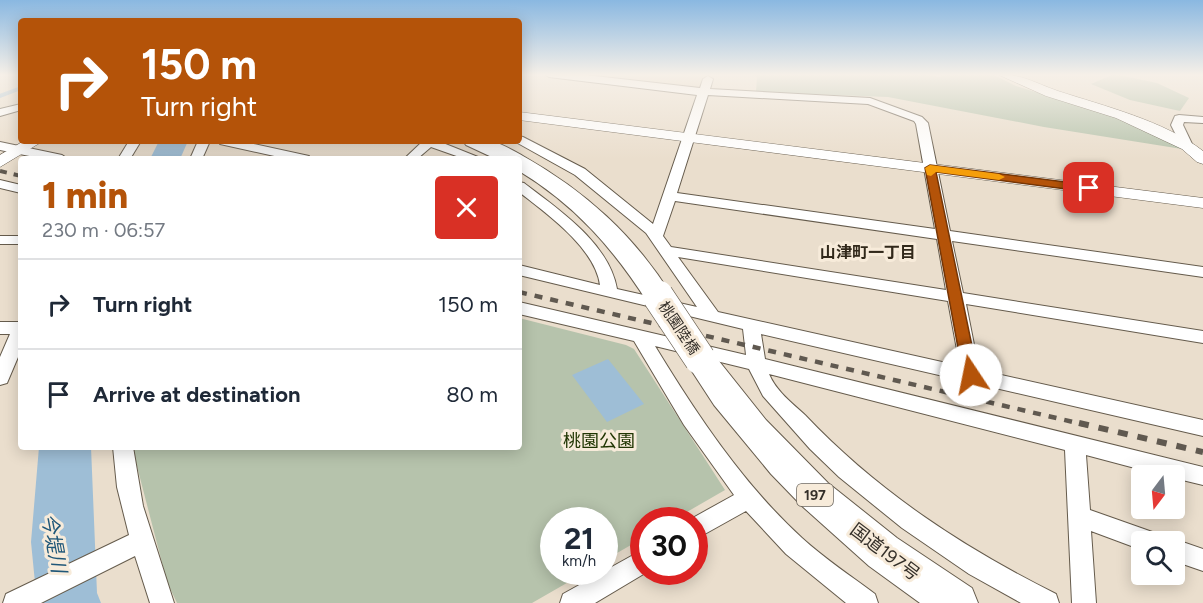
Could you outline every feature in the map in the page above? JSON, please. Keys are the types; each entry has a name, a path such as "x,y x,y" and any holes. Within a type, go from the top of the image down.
{"highway":[{"path":"480,144 507,156"},
{"name":"桃園陸橋","path":"522,164 550,180 593,213 621,243 700,359"},
{"name":"国道197号","path":"700,359 733,406 764,444 821,501 858,534 957,603"}],"street":[{"path":"656,236 700,102"},
{"path":"865,102 879,103 922,123 971,375"},
{"path":"1081,102 1104,109 1187,146 1203,159"},
{"path":"0,113 18,108"},
{"path":"522,116 1203,203"},
{"path":"1187,146 1177,124 1179,118 1203,120"},
{"path":"522,142 580,172 656,236 669,251 713,317"},
{"path":"0,162 30,144"},
{"path":"238,144 292,156"},
{"path":"413,156 425,144"},
{"path":"433,144 468,156"},
{"path":"0,146 48,156"},
{"path":"0,184 18,188"},
{"path":"522,188 582,240 602,266 610,284 609,293"},
{"path":"670,195 1203,272"},
{"path":"0,240 18,240"},
{"path":"669,251 1203,338"},
{"path":"522,271 609,293 1203,428"},
{"path":"522,309 756,364 1203,476"},
{"path":"751,325 756,364 764,384 807,433 908,519 972,564 1047,603"},
{"path":"0,328 18,329"},
{"path":"0,378 18,336"},
{"path":"640,336 683,410 748,498 796,547 866,603"},
{"path":"1075,445 1084,603"},
{"path":"123,450 124,466 141,541 162,603"},
{"path":"708,522 748,498"},
{"path":"1079,516 1131,535"},
{"path":"15,603 141,541"},
{"path":"1185,554 1203,561"},
{"path":"572,603 630,568"}],"green space":[{"path":"915,102 1069,102 1131,121 1172,141 1182,149 1044,127"},
{"path":"1140,102 1186,102 1180,111"},
{"name":"桃園公園","path":"522,319 634,349 725,490 696,507 630,507 630,546 618,552 618,507 540,507 540,585 563,585 532,603 177,603 167,582 133,450 522,450"}],"water":[{"path":"158,144 187,144 181,156 152,156"},
{"path":"608,359 644,404 607,422 572,375"},
{"name":"今堤川","path":"39,450 91,450 97,593 101,603 37,603 31,542"}],"railway":[{"path":"0,171 18,175"},
{"path":"522,293 1086,425"},
{"path":"1079,423 1203,452"}],"slow traffic":[{"path":"931,173 930,168 999,177"}],"district":[{"name":"山津町一丁目","path":"868,252"}],"route":[{"path":"971,375 930,168 1089,188"}]}
